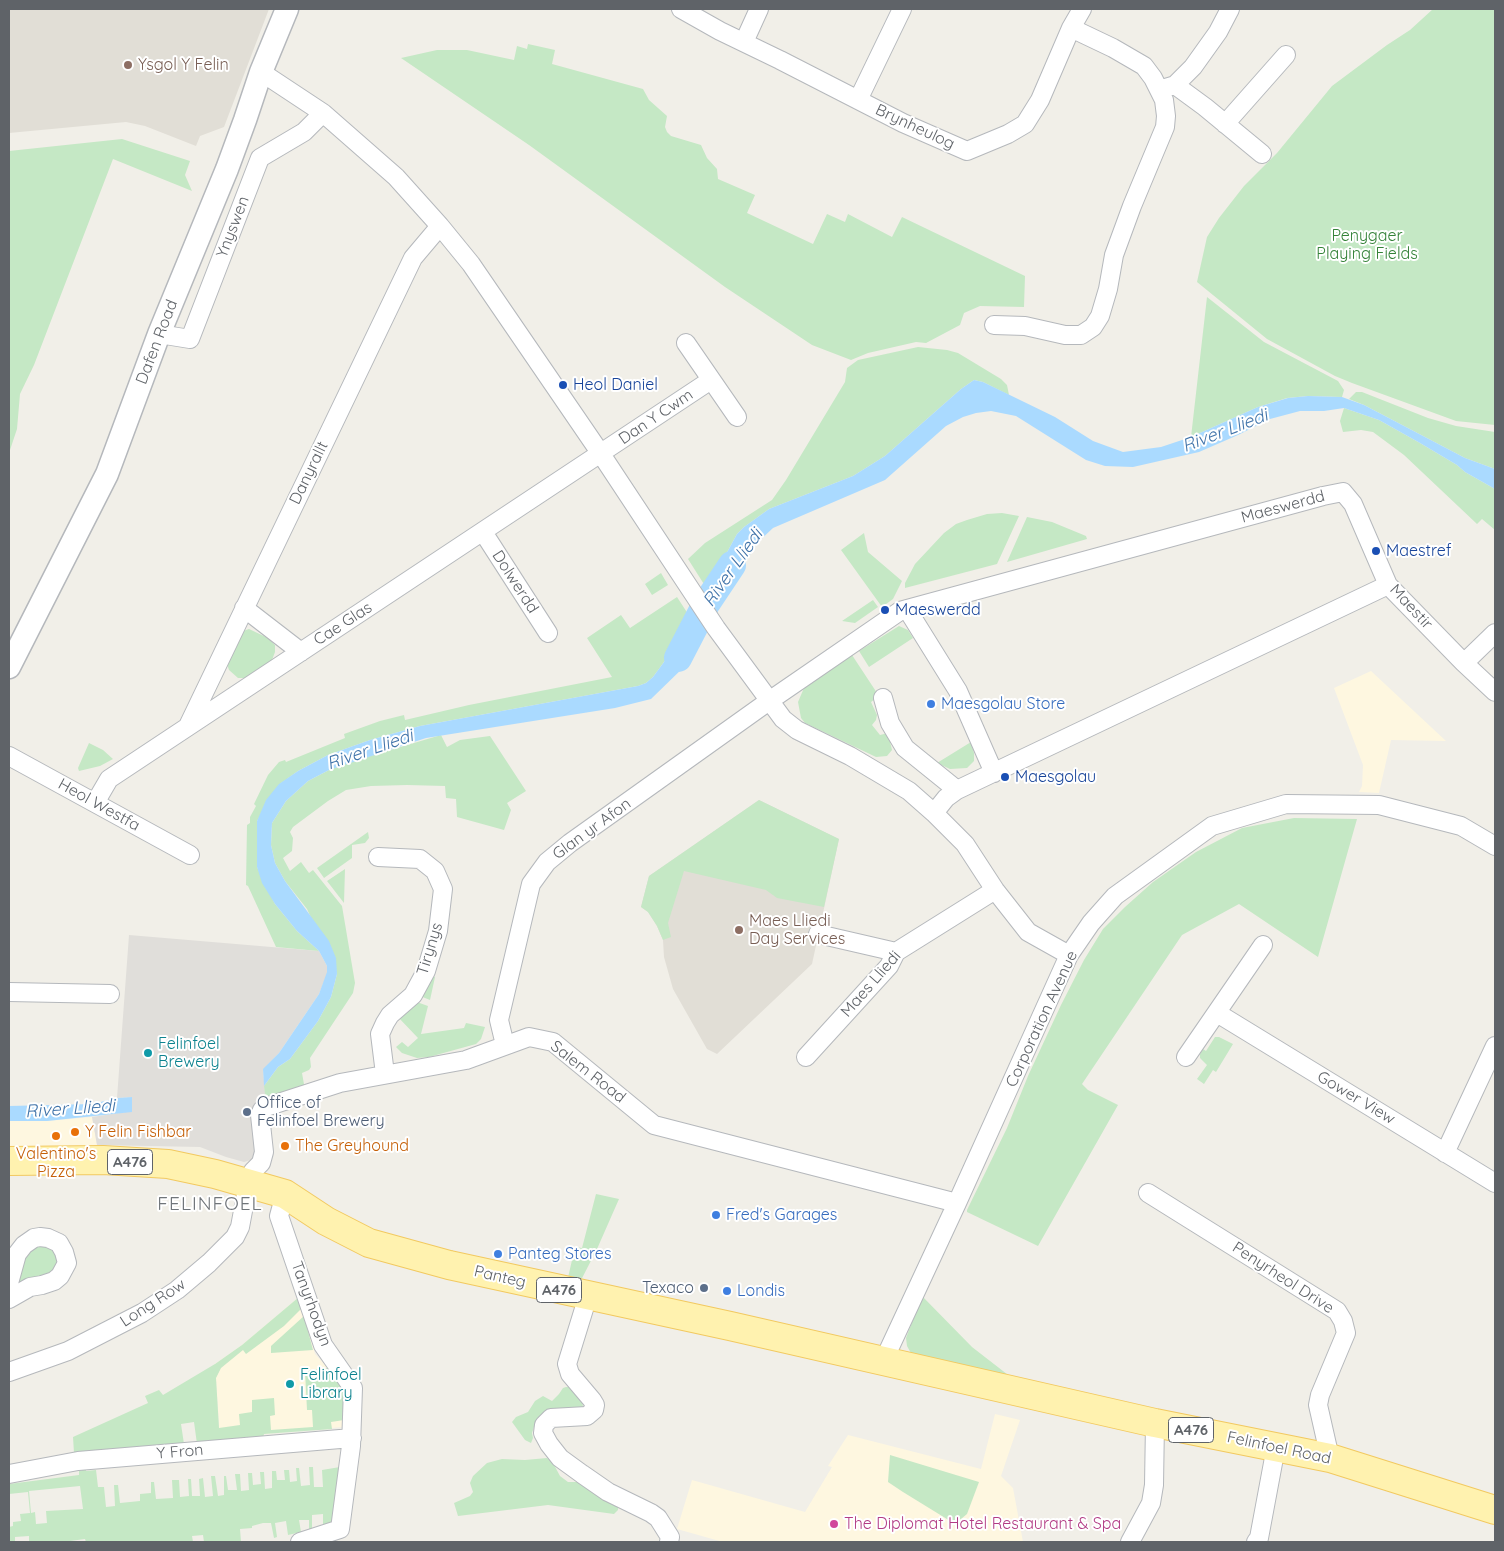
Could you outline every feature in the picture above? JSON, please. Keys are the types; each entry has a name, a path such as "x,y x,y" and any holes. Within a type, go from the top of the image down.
{"main road":[{"name":"A476","path":"9,1161 103,1160 168,1164 215,1174 250,1177"},
{"name":"Panteg","path":"250,1177 284,1194 326,1221 369,1243 449,1265 730,1326 883,1362"},
{"name":"Felinfoel Road","path":"883,1362 1155,1423 1330,1458 1495,1510"}],"street":[{"name":"Dafen Road","path":"9,666 107,474 160,334 227,169 261,72 287,9"},
{"name":"Brynheulog","path":"681,9 903,123 967,151 1008,134 1025,124 1040,100 1071,28 1082,9"},
{"path":"744,42 759,9"},
{"path":"858,100 902,9"},
{"path":"994,325 1025,326 1065,335 1081,335 1093,327 1100,316 1108,289 1114,255 1165,127 1164,100 1167,87 1193,67 1218,32 1230,9"},
{"path":"1071,28 1113,48 1144,66 1154,78 1225,124 1262,154"},
{"path":"1225,124 1286,55"},
{"path":"261,72 323,113 396,177 471,264 601,454 716,628 783,719 797,730 850,756 909,791 965,844 995,890 1028,932 1069,955"},
{"name":"Ynyswen","path":"160,334 190,339 260,158 304,132 323,113"},
{"name":"Danyrallt","path":"188,727 413,258 440,226"},
{"name":"Dan Y Cwm","path":"686,343 737,417"},
{"name":"Dan Y Cwm","path":"601,454 711,380"},
{"name":"Cae Glas","path":"95,803 109,779 601,454"},
{"name":"Maeswerdd","path":"769,701 900,611 1322,496 1342,492 1354,504"},
{"name":"Maestir","path":"1354,504 1388,585 1495,692"},
{"name":"Dolwerdd","path":"483,532 548,633"},
{"path":"934,813 946,798 957,790 1388,585"},
{"path":"244,608 301,652"},
{"path":"906,609 958,691 994,772"},
{"path":"1464,663 1495,633"},
{"path":"883,698 890,723 905,748 957,790"},
{"name":"Glan yr Afon","path":"504,1045 499,1020 531,884 547,862 570,843 769,701"},
{"name":"Heol Westfa","path":"9,756 190,855"},
{"name":"Corporation Avenue","path":"883,1362 1069,955 1091,923 1115,896 1212,826 1286,804 1379,805 1461,826 1495,846"},
{"name":"Tirynys","path":"378,857 420,859 435,871 443,889 438,931 426,970 413,995 390,1015 380,1034 385,1074"},
{"name":"Maes Lliedi","path":"806,1057 890,966 896,952 995,890"},
{"path":"818,934 896,952"},
{"path":"1186,1057 1263,945"},
{"path":"9,992 110,994"},
{"name":"Gower View","path":"1217,1013 1495,1183"},
{"name":"Salem Road","path":"250,1177 261,1162 264,1152 260,1115 262,1110 340,1083 466,1060 530,1037 553,1042 654,1125 957,1203"},
{"path":"1445,1152 1495,1046"},
{"name":"Long Row","path":"9,1372 68,1351 142,1313 177,1290 235,1238 240,1227 250,1177"},
{"name":"Penyrheol Drive","path":"1148,1193 1337,1312 1343,1321 1346,1333 1318,1405 1330,1458"},
{"name":"Tanyrhodyn","path":"284,1194 280,1216 323,1345 353,1388 352,1438 340,1529 300,1542"},
{"path":"9,1283 17,1254 24,1245 34,1238 40,1237 60,1243 66,1262 60,1276 54,1281 30,1287 9,1299"},
{"path":"588,1296 567,1364 570,1374 595,1405 594,1410 587,1416 551,1418 544,1425 543,1433 560,1458 608,1492 658,1518 670,1537 669,1542"},
{"path":"1130,1542 1151,1503 1154,1485 1155,1423"},
{"name":"Y Fron","path":"9,1474 78,1461 352,1438"},
{"path":"1256,1542 1259,1538 1276,1447"}],"shaded area":[{"name":"Ysgol Y Felin","path":"9,9 269,9 224,127 200,136 196,146 145,126 126,122 9,133"},
{"path":"1371,671 1446,741 1391,740 1379,793 1359,792 1362,786 1363,765 1334,688"},
{"name":"Maes Lliedi Day Services","path":"759,800 839,839 812,964 717,1054 707,1049 673,989 664,957 663,940 648,912 641,907 649,876"},
{"path":"129,935 319,951 328,972 319,994 279,1053 263,1070 266,1102 258,1158 244,1162 200,1147 97,1145 92,1117 132,1111 132,1097 117,1098"},
{"path":"92,1117 97,1145 9,1148 9,1121 47,1121"},
{"path":"299,1297 315,1354 346,1388 343,1427 264,1434 263,1438 220,1441 215,1364 242,1345"},
{"path":"995,1414 1020,1420 1001,1476 1013,1488 1023,1542 723,1542 677,1529 692,1480 805,1512 832,1467 828,1466 848,1435 981,1469"}],"green space":[{"name":"Penygaer Playing Fields","path":"1433,9 1495,9 1495,425 1456,421 1335,376 1267,339 1197,282 1207,237 1244,186 1277,153 1332,86 1410,30"},
{"path":"528,44 555,50 552,64 643,89 649,100 667,116 665,127 671,136 701,145 707,158 717,169 718,179 755,195 747,213 813,244 827,214 845,222 848,214 892,237 902,217 1025,276 1024,307 980,306 964,313 960,325 926,343 916,342 868,353 851,360 812,345 725,287 529,145 401,58 437,50 467,50 514,60 517,46 527,49"},
{"path":"122,139 190,161 185,175 192,191 113,159 34,365 20,394 17,429 9,453 9,151"},
{"path":"1207,297 1264,342 1338,381 1344,390 1342,397 1308,396 1287,398 1258,407 1191,437"},
{"path":"918,347 958,353 1001,379 1007,385 1009,395 983,382 974,380 961,389 885,456 853,476 769,509 737,534 707,589 688,559 705,543 772,500 845,382 847,368 858,360"},
{"path":"1356,392 1362,392 1428,418 1456,426 1495,432 1495,469 1465,458 1349,399"},
{"path":"1344,408 1379,420 1495,489 1495,530 1482,519 1477,524 1404,455 1373,432 1361,430 1343,432 1340,421"},
{"path":"1002,513 1019,516 997,564 905,588 905,583 915,564 944,533 956,524 967,520 987,514"},
{"path":"1027,517 1052,522 1086,536 1087,539 1007,562"},
{"path":"864,533 868,552 902,581 893,599 882,607 841,550"},
{"path":"661,573 668,585 652,595 645,584"},
{"path":"677,597 690,617 688,629 653,677 646,683 420,726 370,740 328,755 298,771 280,784 257,821 257,867 275,904 297,931 319,951 276,947 246,885 247,825 250,823 250,817 256,806 254,804 268,775 279,762 285,760 286,762 345,738 344,734 380,721 404,715 405,720 469,705 612,677 587,638 621,615 630,628"},
{"path":"873,600 878,607 855,623 842,621"},
{"path":"899,626 908,630 913,638 869,667 859,651"},
{"path":"249,629 268,638 275,645 275,652 272,660 246,678 238,678 229,670 227,664 243,631"},
{"path":"852,655 879,696 871,702 877,715 872,725 880,735 888,733 892,750 887,756 876,757 805,723 801,718 798,702 804,688"},
{"path":"441,735 447,747 460,740 490,736 526,791 507,803 511,810 504,830 457,817 456,799 446,798 445,786 407,785 371,786 346,790 293,827 290,832 293,838 292,851 283,858 290,871 301,862 309,873 313,870 342,906 355,983 353,993 310,1058 311,1067 302,1073 305,1090 266,1102 264,1086 278,1067 290,1059 318,1021 331,997 337,974 307,909 285,881 275,863 271,845 272,823 286,801 308,781 329,770"},
{"path":"971,742 974,761 967,768 950,769 937,763"},
{"path":"89,743 103,750 113,759 100,766 79,771 78,768"},
{"path":"759,800 839,839 824,907 777,898 766,890 684,871 668,923 671,937 663,940 648,912 641,907 649,876"},
{"path":"1294,818 1357,819 1318,957 1239,904 1182,935 1082,1084 1088,1090 1118,1105 1038,1246 967,1212 1007,1128 1028,1076 1061,1005 1084,960 1103,929 1153,882 1196,852 1242,828"},
{"path":"368,832 369,838 365,843 352,845 352,858 324,878 317,868"},
{"path":"345,869 344,903 327,881"},
{"path":"433,976 435,977 430,1000 420,996"},
{"path":"414,1001 428,1006 421,1034 464,1028 466,1023 485,1027 481,1039 476,1044 429,1057 417,1058 402,1053 396,1047 402,1042 408,1047 418,1038 397,1016"},
{"path":"1215,1037 1233,1044 1216,1072 1213,1070 1204,1084 1197,1079 1207,1065 1200,1058 1200,1054 1203,1049 1206,1051"},
{"path":"596,1194 619,1199 579,1284 567,1282 575,1247 582,1248"},
{"path":"53,1244 63,1262 47,1277 33,1277 17,1285 29,1246"},
{"path":"922,1296 972,1347 1012,1378 912,1355 907,1346 906,1338"},
{"path":"299,1297 302,1308 284,1326 246,1354 243,1350 221,1368 216,1378 219,1428 240,1425 239,1414 252,1412 252,1400 274,1398 275,1415 270,1416 271,1430 313,1427 312,1410 307,1410 305,1371 328,1368 346,1388 344,1420 331,1422 332,1429 264,1434 263,1438 197,1444 194,1422 181,1424 184,1444 74,1453 73,1437 148,1403 145,1396 159,1390 163,1395 215,1364 242,1345"},
{"path":"304,1316 313,1350 271,1353 271,1346"},
{"path":"566,1387 570,1387 582,1400 583,1407 539,1418 532,1433 531,1443 525,1440 512,1422 516,1417 528,1412 535,1401 543,1396 552,1401"},
{"path":"890,1455 979,1482 967,1514 955,1524 888,1482"},
{"path":"547,1458 553,1463 560,1476 568,1482 578,1482 618,1507 618,1510 614,1514 548,1505 458,1516 454,1503 470,1496 473,1492 470,1483 473,1476 487,1463 502,1459 525,1460"},
{"path":"309,1467 313,1467 314,1487 323,1487 322,1470 340,1467 334,1525 323,1527 323,1514 312,1515 312,1530 309,1530 309,1520 299,1520 301,1532 288,1535 286,1521 275,1523 277,1537 274,1538 271,1523 263,1523 252,1526 252,1528 240,1529 241,1542 204,1542 203,1535 192,1536 193,1542 86,1542 85,1539 69,1542 29,1542 29,1536 15,1537 15,1542 9,1542 9,1527 13,1526 13,1522 21,1521 20,1514 30,1513 28,1492 9,1494 9,1484 79,1475 79,1471 86,1469 86,1471 96,1470 98,1487 104,1487 106,1507 115,1506 114,1485 118,1485 120,1503 140,1501 140,1494 151,1493 151,1482 154,1482 156,1499 173,1498 172,1480 179,1480 180,1497 189,1496 188,1479 191,1479 192,1496 200,1496 199,1479 203,1478 205,1497 213,1496 211,1476 215,1476 218,1496 224,1495 224,1476 226,1476 228,1490 237,1490 235,1474 240,1474 241,1491 249,1490 248,1473 252,1473 253,1485 261,1484 260,1472 264,1472 265,1489 272,1488 272,1471 276,1471 277,1480 285,1480 284,1470 289,1470 290,1482 297,1481 296,1468 299,1468 301,1486 310,1485","holes":["80,1486 83,1509 46,1511 47,1523 36,1524 35,1512 31,1513 29,1491"]}],"water":[{"path":"974,380 983,382 1055,417 1093,441 1123,452 1161,447 1191,437 1258,407 1288,398 1308,396 1342,397 1364,405 1465,458 1495,469 1495,489 1379,420 1344,408 1324,411 1300,411 1270,419 1199,452 1133,467 1105,466 1086,460 1016,416 991,411 976,413 946,426 885,480 773,528 757,543 719,606 707,589 737,534 744,527 769,509 853,476 885,456 961,389"},
{"path":"690,617 702,636 686,665 651,699 615,708 426,738 329,770 308,781 286,801 272,823 271,845 275,863 285,881 329,941 336,958 337,974 331,997 318,1021 290,1059 278,1067 264,1086 263,1069 279,1053 319,994 327,972 327,966 319,951 297,931 275,904 262,883 257,867 257,821 266,800 279,784 298,771 328,755 370,740 420,726 646,683 653,677 688,629"},
{"path":"132,1097 132,1112 47,1121 9,1121 9,1106 92,1104 117,1098"}],"waterway":[{"name":"River Lliedi","path":"678,658 706,604 732,565"}],"place":[{"name":"Ysgol Y Felin","path":"128,65"},
{"name":"Heol Daniel","path":"563,385"},
{"name":"Maestref","path":"1376,551"},
{"name":"Maeswerdd","path":"885,610"},
{"name":"Maesgolau Store","path":"931,704"},
{"name":"Maesgolau","path":"1005,777"},
{"name":"Maes Lliedi Day Services","path":"739,930"},
{"name":"Felinfoel Brewery","path":"148,1053"},
{"name":"Office of Felinfoel Brewery","path":"247,1112"},
{"name":"Y Felin Fishbar","path":"75,1132"},
{"name":"Valentino's Pizza","path":"56,1136"},
{"name":"The Greyhound","path":"285,1146"},
{"name":"Fred's Garages","path":"716,1215"},
{"name":"Panteg Stores","path":"498,1254"},
{"name":"Texaco","path":"704,1288"},
{"name":"Londis","path":"727,1291"},
{"name":"Felinfoel Library","path":"290,1384"},
{"name":"The Diplomat Hotel Restaurant & Spa","path":"834,1524"}],"district":[{"name":"FELINFOEL","path":"210,1204"}]}
